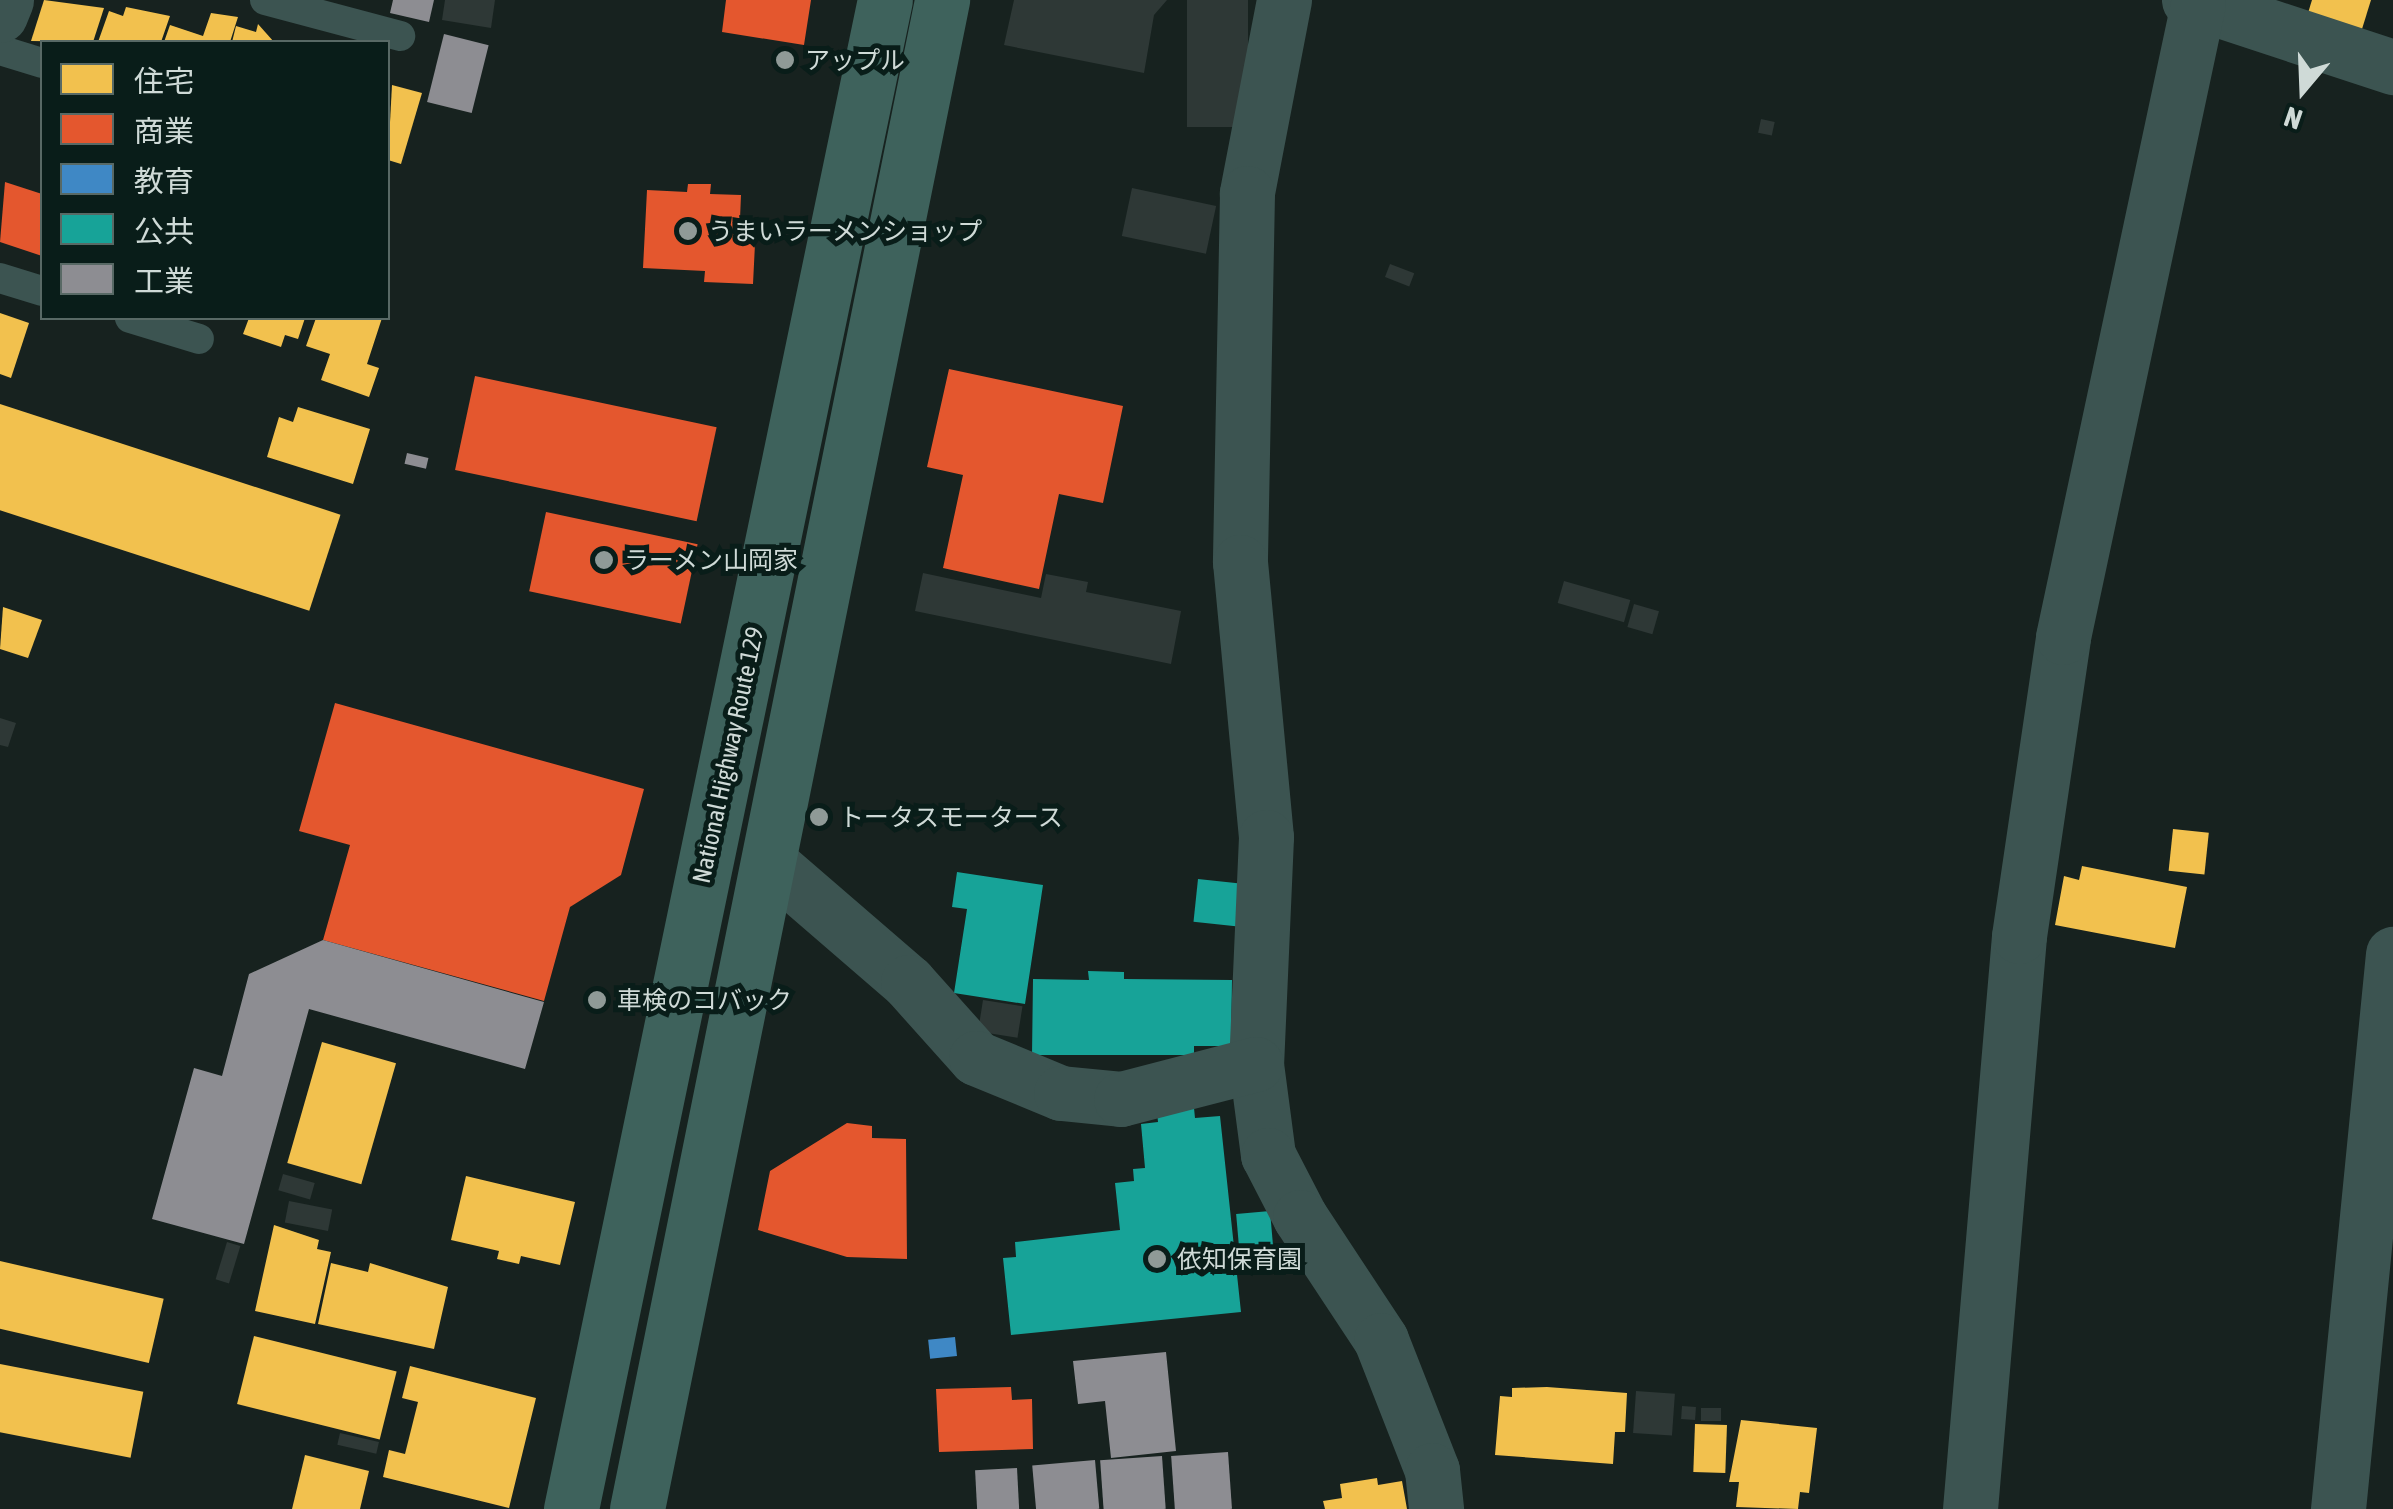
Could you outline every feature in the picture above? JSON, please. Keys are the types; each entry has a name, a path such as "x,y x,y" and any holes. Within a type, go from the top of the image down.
{"highway":[{"name":"National Highway Route 129","path":"571,1509 885,0"},
{"path":"637,1509 942,0"}],"street":[{"path":"0,15 6,0"},
{"path":"1284,0 1247,193 1240,562 1266,838 1256,1064 1268,1155 1300,1216 1381,1340 1432,1470 1436,1509"},
{"path":"1970,1509 2019,936 2063,637 2193,2 2393,66"},
{"path":"769,862 908,982 976,1058 1061,1093 1121,1099 1256,1064"},
{"path":"2338,1509 2393,954"}],"lane":[{"path":"265,0 400,36"},
{"path":"0,50 40,62"},
{"path":"0,278 40,289"},
{"path":"144,331 199,339"}],"building: 住宅":[{"path":"44,0 104,8 94,40 31,41"},
{"path":"2312,0 2371,0 2362,29 2308,13"},
{"path":"126,7 170,16 162,40 99,40 109,11 123,16"},
{"path":"211,13 238,17 231,40 165,40 170,25 203,36"},
{"path":"258,24 272,40 232,40 236,26 256,32"},
{"path":"392,85 422,93 401,164 390,161"},
{"path":"0,313 29,323 11,378 0,374"},
{"path":"248,320 304,320 298,339 285,335 281,347 243,334"},
{"path":"315,320 381,320 367,364 379,368 369,397 321,380 330,354 306,346"},
{"path":"0,404 340,515 309,611 0,510"},
{"path":"298,407 370,429 353,484 267,457 279,417 293,422"},
{"path":"3,607 42,620 28,658 0,649"},
{"path":"2173,829 2209,833 2204,875 2169,871"},
{"path":"2082,866 2187,887 2175,948 2055,925 2064,876 2079,880"},
{"path":"322,1042 396,1063 361,1184 287,1163"},
{"path":"466,1176 575,1202 560,1265 521,1256 519,1264 497,1259 499,1251 451,1240"},
{"path":"274,1225 319,1240 317,1249 331,1252 315,1324 255,1311"},
{"path":"0,1261 164,1299 149,1363 0,1329"},
{"path":"331,1263 368,1272 370,1263 448,1287 434,1349 318,1324"},
{"path":"254,1336 397,1372 380,1439 237,1404"},
{"path":"0,1364 143,1392 131,1458 0,1432"},
{"path":"410,1366 536,1398 509,1508 383,1477 389,1450 405,1454 418,1402 402,1398"},
{"path":"1512,1388 1627,1393 1625,1432 1615,1432 1613,1464 1495,1455 1500,1396 1512,1397"},
{"path":"1741,1420 1817,1428 1809,1493 1800,1492 1798,1509 1736,1507 1739,1482 1729,1482"},
{"path":"1695,1424 1727,1425 1725,1473 1693,1472"},
{"path":"305,1455 369,1471 360,1509 292,1509"},
{"path":"1377,1478 1378,1485 1402,1481 1407,1509 1325,1509 1323,1501 1342,1498 1340,1484"}],"building: 商業":[{"path":"726,0 811,0 804,45 722,32"},
{"path":"5,182 40,193 40,255 0,242"},
{"path":"688,184 711,184 710,194 741,195 739,243 755,244 753,284 704,282 705,271 643,268 647,190 687,192"},
{"path":"949,369 1123,406 1103,503 1059,494 1039,589 943,568 963,475 927,467"},
{"path":"475,376 717,427 697,521 455,470"},
{"path":"546,512 698,544 681,623 529,591"},
{"path":"335,703 644,789 621,875 570,907 544,1001 323,940 350,845 299,831"},
{"path":"847,1123 872,1126 872,1138 906,1139 907,1259 847,1257 758,1230 770,1171"},
{"path":"1011,1387 1012,1400 1032,1399 1033,1449 939,1452 936,1389"}],"building: 教育":[{"path":"955,1337 957,1356 930,1359 928,1340"}],"building: 公共":[{"path":"957,872 1043,885 1025,1004 954,993 967,909 952,907"},
{"path":"1198,879 1245,884 1240,927 1194,922"},
{"path":"1088,971 1124,972 1124,979 1232,980 1231,1046 1194,1046 1194,1055 1032,1055 1033,979 1089,980"},
{"path":"1194,1108 1195,1118 1220,1116 1241,1312 1011,1335 1003,1258 1016,1257 1015,1242 1120,1230 1115,1183 1134,1181 1133,1169 1145,1168 1141,1124 1158,1122 1157,1112"},
{"path":"1270,1211 1274,1253 1240,1256 1236,1214"}],"building: 工業":[{"path":"393,0 434,0 429,22 390,13"},
{"path":"444,34 489,45 472,113 427,102"},
{"path":"407,453 428,458 426,469 405,464"},
{"path":"323,940 544,1002 525,1069 309,1009 244,1244 152,1219 194,1068 222,1076 249,974"},
{"path":"1166,1352 1176,1451 1111,1458 1105,1401 1078,1404 1073,1361"},
{"path":"1228,1452 1232,1509 1175,1509 1171,1456"},
{"path":"1162,1456 1166,1509 1104,1509 1100,1460"},
{"path":"1095,1460 1099,1509 1036,1509 1032,1465"},
{"path":"1017,1468 1019,1509 977,1509 975,1470"}],"building: その他":[{"path":"445,0 495,0 491,28 442,20"},
{"path":"1014,0 1167,0 1154,15 1144,73 1004,45"},
{"path":"1187,0 1248,0 1248,127 1187,127"},
{"path":"1761,119 1775,122 1772,136 1758,133"},
{"path":"1132,188 1216,206 1206,254 1122,236"},
{"path":"1390,264 1414,273 1409,286 1385,277"},
{"path":"923,573 1041,598 1046,574 1088,582 1086,592 1181,611 1171,664 915,611"},
{"path":"1564,581 1630,600 1624,622 1558,603"},
{"path":"1634,604 1659,611 1652,634 1627,627"},
{"path":"0,718 16,723 8,747 0,745"},
{"path":"983,1000 1023,1006 1018,1038 978,1032"},
{"path":"283,1174 315,1183 310,1199 278,1190"},
{"path":"289,1201 332,1209 328,1231 285,1223"},
{"path":"227,1242 240,1246 229,1283 216,1279"},
{"path":"1636,1391 1675,1394 1672,1436 1633,1433"},
{"path":"1682,1406 1696,1407 1695,1420 1681,1419"},
{"path":"1701,1408 1721,1408 1721,1421 1701,1421"},
{"path":"340,1433 379,1442 376,1454 337,1445"}],"place":[{"name":"アップル","path":"785,60"},
{"name":"うまいラーメンショップ","path":"688,231"},
{"name":"ラーメン山岡家","path":"604,560"},
{"name":"トータスモータース","path":"819,817"},
{"name":"車検のコバック","path":"597,1000"},
{"name":"依知保育園","path":"1157,1259"}]}
